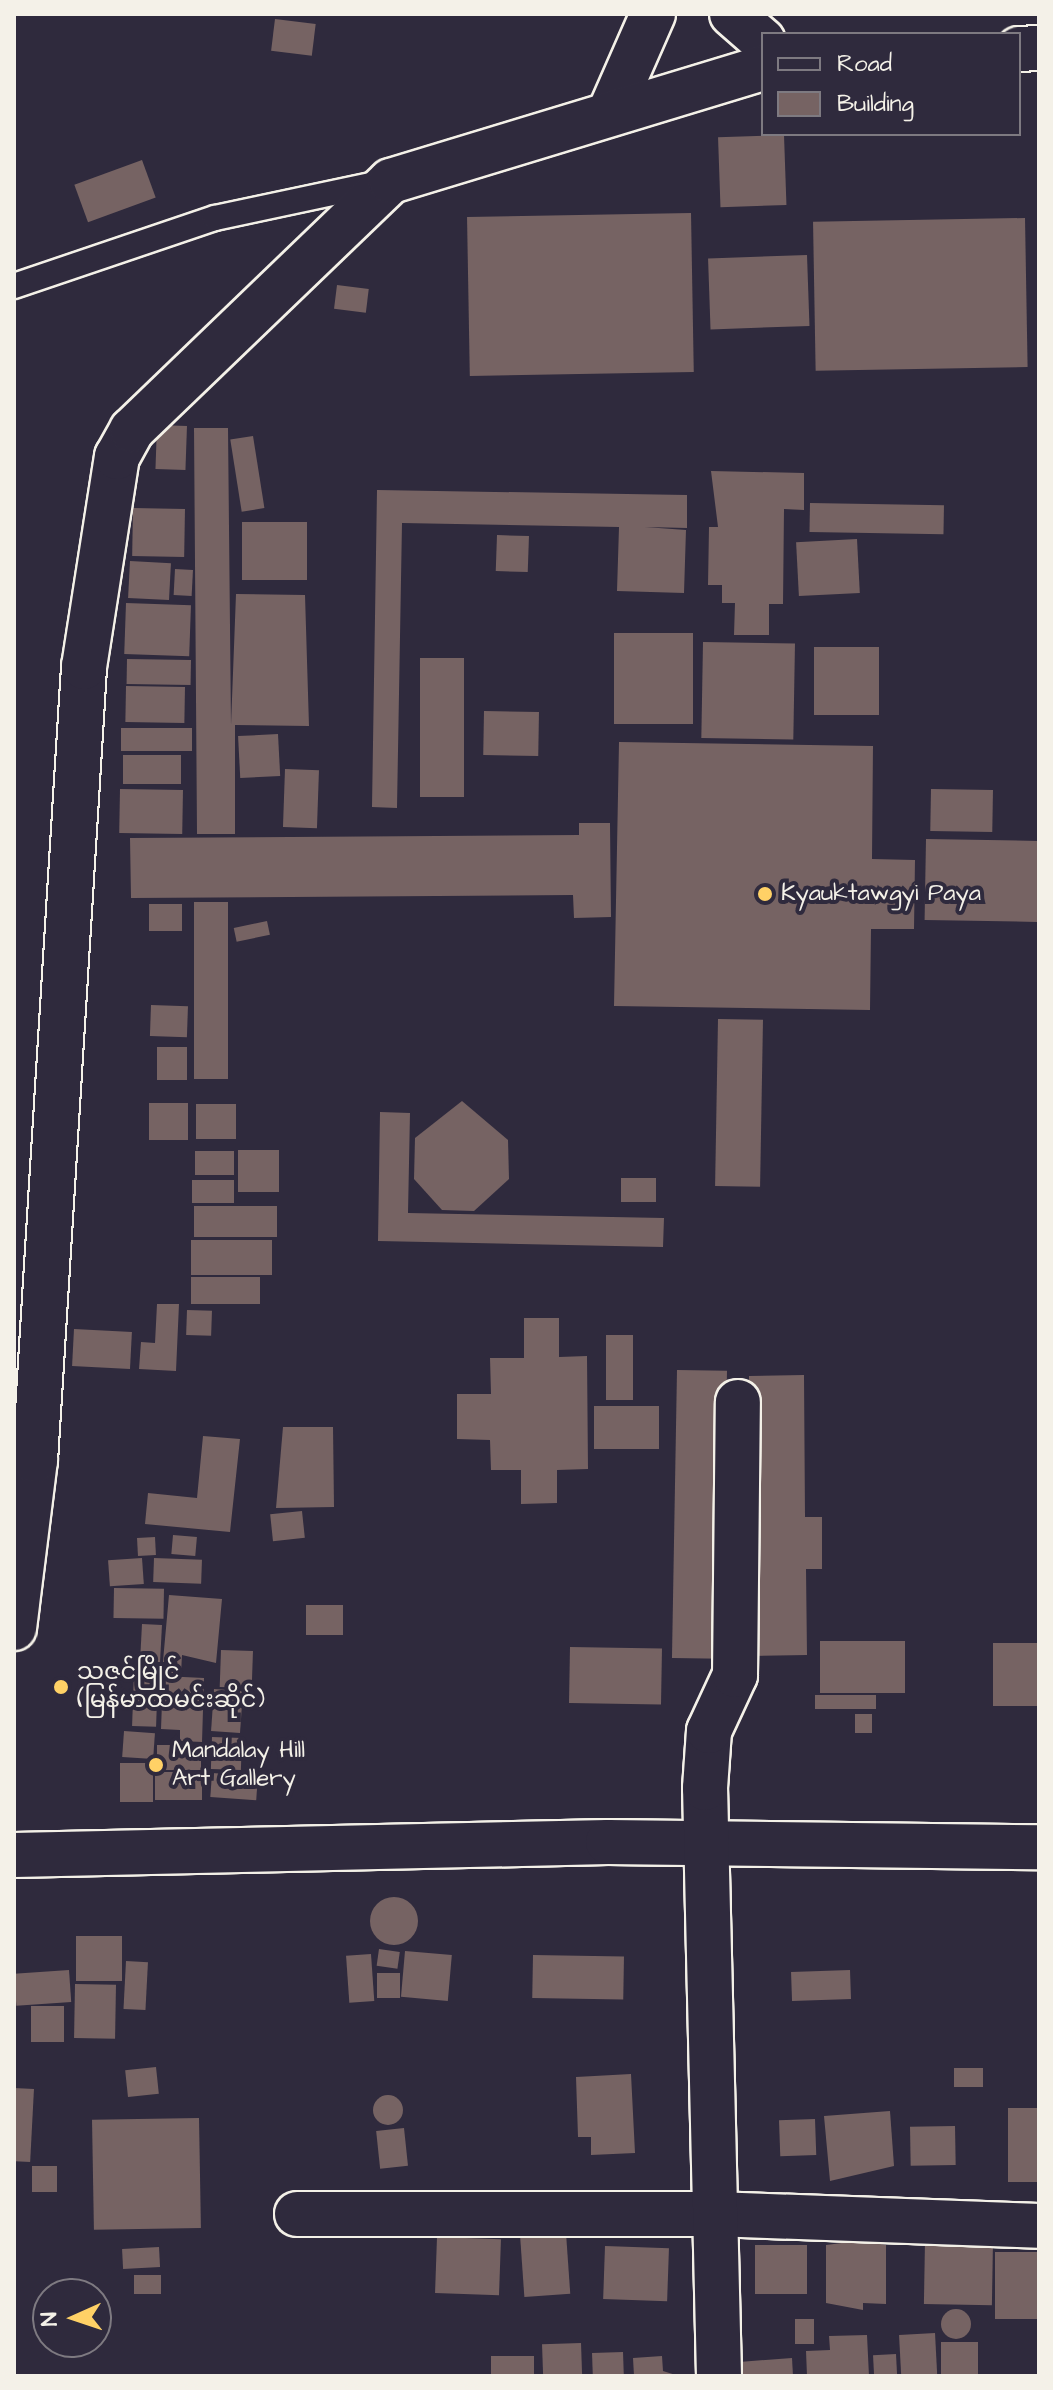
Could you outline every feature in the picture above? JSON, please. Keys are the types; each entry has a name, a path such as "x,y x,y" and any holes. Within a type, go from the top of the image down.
{"street":[{"path":"610,112 653,14"},
{"path":"732,14 761,39"},
{"path":"14,1628 35,1460 83,682 107,492 132,430 391,181 761,69"},
{"path":"719,2376 706,1845 709,1731 735,1675 738,1402"},
{"path":"14,1855 706,1845 1039,1847"},
{"path":"297,2214 715,2214 1039,2226"}],"lane":[{"path":"14,286 215,218 391,181"}],"building":[{"path":"275,19 316,24 312,56 271,51"},
{"path":"784,136 786,205 720,207 718,137"},
{"path":"142,160 156,198 88,222 74,185"},
{"path":"691,213 694,372 470,376 467,217"},
{"path":"1025,218 1028,367 816,371 813,222"},
{"path":"807,255 809,326 711,329 708,258"},
{"path":"337,285 369,289 366,313 334,309"},
{"path":"157,425 187,426 185,470 155,469"},
{"path":"194,428 228,428 231,725 236,594 305,595 309,726 235,725 235,834 197,834"},
{"path":"253,436 264,508 242,512 230,440"},
{"path":"711,471 804,473 804,510 784,509 783,604 769,604 769,635 734,635 735,603 722,603 722,585 708,585 709,527 718,527"},
{"path":"377,490 687,495 687,528 645,527 686,530 684,593 617,591 619,527 402,523 397,808 372,807"},
{"path":"810,503 944,505 943,534 809,532"},
{"path":"133,508 185,509 184,557 132,556"},
{"path":"242,522 307,522 307,580 242,580"},
{"path":"497,535 529,536 528,572 496,571"},
{"path":"857,539 860,593 799,596 796,542"},
{"path":"130,561 171,563 169,600 128,598"},
{"path":"175,569 193,570 192,596 174,595"},
{"path":"126,603 191,605 189,656 124,654"},
{"path":"614,633 693,633 693,724 614,724"},
{"path":"703,642 795,644 793,740 701,738"},
{"path":"814,647 879,647 879,715 814,715"},
{"path":"420,658 464,658 464,797 420,797"},
{"path":"127,659 191,660 191,685 127,684"},
{"path":"126,686 185,687 184,723 125,722"},
{"path":"484,711 539,712 538,756 483,755"},
{"path":"121,728 192,728 192,751 121,751"},
{"path":"278,734 280,776 240,778 238,736"},
{"name":"Kyauktawgyi Paya","path":"619,742 873,746 872,859 915,860 914,929 871,929 870,1010 614,1006"},
{"path":"123,755 181,755 181,784 123,784"},
{"path":"285,769 319,770 317,828 283,827"},
{"path":"120,789 183,790 182,834 119,833"},
{"path":"931,789 993,790 992,832 930,831"},
{"path":"579,823 610,823 611,917 574,918 573,895 131,898 130,838 579,835"},
{"path":"926,839 1039,841 1038,922 925,920"},
{"path":"194,902 228,902 228,1079 194,1079"},
{"path":"149,904 182,904 182,931 149,931"},
{"path":"267,921 270,935 237,942 234,928"},
{"path":"151,1005 188,1006 187,1037 150,1036"},
{"path":"718,1019 763,1020 760,1187 715,1186"},
{"path":"157,1047 187,1047 187,1080 157,1080"},
{"path":"462,1101 508,1140 509,1179 474,1211 442,1210 414,1179 415,1138"},
{"path":"149,1103 188,1103 188,1140 149,1140"},
{"path":"196,1104 236,1104 236,1139 196,1139"},
{"path":"380,1112 410,1113 408,1213 664,1218 663,1247 378,1241"},
{"path":"238,1150 279,1150 279,1192 238,1192"},
{"path":"195,1151 234,1151 234,1175 195,1175"},
{"path":"621,1178 656,1178 656,1202 621,1202"},
{"path":"192,1180 234,1180 234,1203 192,1203"},
{"path":"194,1206 277,1206 277,1237 194,1237"},
{"path":"191,1240 272,1240 272,1275 191,1275"},
{"path":"191,1277 260,1277 260,1304 191,1304"},
{"path":"157,1304 179,1304 176,1371 139,1369 141,1342 155,1343"},
{"path":"187,1310 212,1311 211,1336 186,1335"},
{"path":"524,1318 559,1318 559,1357 587,1356 588,1469 557,1470 557,1503 521,1504 521,1470 491,1470 490,1440 457,1439 457,1394 491,1394 490,1358 524,1358"},
{"path":"74,1329 132,1332 130,1369 72,1366"},
{"path":"606,1335 633,1335 633,1400 606,1400"},
{"path":"677,1370 727,1371 722,1659 672,1658"},
{"path":"804,1375 805,1517 822,1517 822,1569 806,1569 807,1655 752,1656 749,1376"},
{"path":"594,1406 659,1406 659,1449 594,1449"},
{"path":"283,1427 333,1427 334,1507 276,1508"},
{"path":"203,1436 240,1439 230,1532 145,1524 148,1493 197,1498"},
{"path":"302,1511 305,1538 273,1541 270,1514"},
{"path":"173,1535 197,1537 195,1556 171,1554"},
{"path":"155,1537 156,1555 138,1556 137,1538"},
{"path":"142,1558 144,1584 110,1586 108,1560"},
{"path":"154,1558 202,1560 201,1584 153,1582"},
{"path":"114,1588 164,1589 163,1619 113,1618"},
{"path":"169,1595 222,1599 216,1663 182,1655 181,1674 162,1672"},
{"path":"306,1605 343,1605 343,1635 306,1635"},
{"path":"142,1624 162,1625 160,1668 140,1667"},
{"path":"820,1641 905,1641 905,1693 820,1693"},
{"path":"993,1643 1039,1643 1039,1706 993,1706"},
{"path":"570,1647 662,1649 661,1705 569,1703"},
{"path":"221,1650 253,1651 252,1688 220,1687"},
{"path":"134,1671 158,1672 156,1727 132,1726"},
{"path":"163,1676 204,1678 202,1742 180,1741 180,1730 161,1729"},
{"path":"214,1689 243,1691 240,1733 211,1731"},
{"path":"815,1695 876,1695 876,1709 815,1709"},
{"path":"855,1714 872,1714 872,1733 855,1733"},
{"path":"124,1731 155,1733 153,1759 122,1757"},
{"path":"212,1737 242,1738 241,1770 211,1769"},
{"path":"157,1745 201,1745 201,1770 157,1770"},
{"path":"120,1763 153,1763 153,1802 120,1802"},
{"path":"155,1772 202,1772 202,1800 155,1800"},
{"path":"212,1773 258,1776 256,1800 210,1797"},
{"path":"394,1897 411,1904 418,1921 411,1938 394,1945 377,1938 370,1921 377,1904"},
{"path":"76,1936 122,1936 122,1981 76,1981"},
{"path":"379,1949 400,1952 397,1969 377,1966"},
{"path":"405,1951 452,1955 448,2001 401,1997"},
{"path":"371,1954 374,2001 349,2003 346,1956"},
{"path":"533,1955 624,1957 623,2000 532,1998"},
{"path":"126,1961 148,1962 145,2010 123,2009"},
{"path":"69,1970 71,2002 16,2006 14,1974"},
{"path":"850,1970 851,1999 792,2001 791,1972"},
{"path":"377,1973 400,1973 400,1998 377,1998"},
{"path":"75,1984 116,1985 115,2039 74,2038"},
{"path":"31,2006 64,2006 64,2042 31,2042"},
{"path":"156,2067 159,2094 128,2097 125,2070"},
{"path":"954,2068 983,2068 983,2087 954,2087"},
{"path":"631,2074 635,2153 591,2155 591,2137 578,2137 576,2077"},
{"path":"14,2088 34,2089 30,2162 14,2161"},
{"path":"388,2095 394,2096 402,2104 402,2116 394,2124 388,2125 382,2124 374,2116 373,2110 374,2104 382,2096"},
{"path":"1008,2108 1039,2108 1039,2182 1008,2182"},
{"path":"890,2111 894,2166 830,2181 824,2116"},
{"path":"199,2118 201,2228 94,2230 92,2120"},
{"path":"815,2119 816,2155 780,2156 779,2120"},
{"path":"955,2126 956,2165 911,2166 910,2127"},
{"path":"404,2128 408,2166 380,2169 376,2131"},
{"path":"32,2166 57,2166 57,2192 32,2192"},
{"path":"566,2233 570,2294 524,2297 520,2236"},
{"path":"437,2237 501,2239 499,2295 435,2293"},
{"path":"865,2240 886,2245 886,2304 863,2303 863,2310 826,2303 826,2245"},
{"path":"925,2241 993,2242 992,2305 924,2304"},
{"path":"755,2245 807,2245 807,2294 755,2294"},
{"path":"605,2246 669,2248 667,2301 603,2299"},
{"path":"159,2247 160,2267 123,2269 122,2249"},
{"path":"995,2252 1039,2252 1039,2319 995,2319"},
{"path":"134,2275 161,2275 161,2294 134,2294"},
{"path":"956,2309 967,2313 971,2324 967,2335 956,2339 945,2335 941,2324 945,2313"},
{"path":"795,2319 814,2319 814,2344 795,2344"},
{"path":"935,2333 937,2376 901,2376 899,2335"},
{"path":"867,2335 869,2376 807,2376 806,2351 830,2350 829,2336"},
{"path":"941,2342 978,2342 978,2376 941,2376"},
{"path":"581,2343 582,2376 543,2376 542,2344"},
{"path":"623,2352 624,2376 593,2376 592,2353"},
{"path":"896,2354 897,2376 874,2376 873,2355"},
{"path":"491,2356 534,2356 534,2376 491,2376"},
{"path":"662,2356 663,2371 679,2376 634,2376 633,2358"},
{"path":"792,2358 793,2376 740,2376 739,2362"}],"place":[{"name":"Kyauktawgyi Paya","path":"765,894"},
{"name":"သဇင်မြိုင် (မြန်မာထမင်းဆိုင်)","path":"61,1687"},
{"name":"Mandalay Hill Art Gallery","path":"156,1765"}]}
